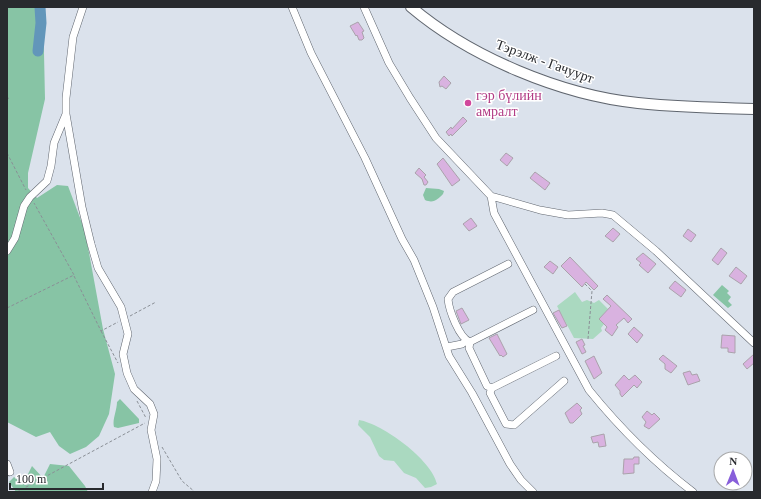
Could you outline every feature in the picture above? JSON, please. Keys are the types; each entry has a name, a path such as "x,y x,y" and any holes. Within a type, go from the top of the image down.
{"main road":[{"name":"Тэрэлж - Гачуурт","path":"411,7 455,39 490,57 531,74 582,92 638,103 754,109"}],"street":[{"path":"83,7 73,37 66,98 66,114 82,208 91,244 98,268 121,307 128,334 123,354 127,373 134,389 150,404 154,414 151,430 157,459 156,481 152,492"},
{"path":"292,7 311,53 341,108 402,239 414,260 441,327 449,356 472,393 510,464 522,480 534,492"},
{"path":"364,7 389,63 436,138 491,196 540,210 568,214 602,213 613,216 656,251 754,343"},
{"path":"7,251 15,238 24,206 30,197 47,181 54,142 66,114"},
{"path":"491,196 494,213 589,390 604,409 645,450 693,492"},
{"path":"492,388 487,386 469,348 468,341 454,321 448,307 448,299 453,292 508,264"},
{"path":"447,348 462,344 534,310"},
{"path":"556,356 492,388 490,393 506,424 514,425 564,381"},
{"path":"7,464 10,472"}],"path":[{"path":"7,153 28,193"},
{"path":"32,200 74,275 119,366"},
{"path":"7,308 74,275"},
{"path":"585,284 592,291 588,339"},
{"path":"129,317 156,302"},
{"path":"101,331 122,320"},
{"path":"17,492 148,422 137,401"},
{"path":"159,443 182,481 195,492"}],"green space":[{"path":"7,7 43,7 45,99 28,173 28,188 37,198 57,185 68,186 85,231 103,329 115,374 109,414 99,436 86,447 70,454 59,446 50,432 36,437 7,422"},
{"path":"426,188 444,191 443,194 437,199 428,201 425,200 423,195"},
{"path":"722,285 729,291 727,293 731,297 728,301 732,305 728,308 713,295"},
{"path":"575,292 582,302 587,300 594,303 599,300 608,309 599,319 604,324 601,328 602,331 593,339 574,338 557,306"},
{"path":"120,399 139,419 139,423 118,428 114,427 117,402"},
{"path":"359,420 381,428 405,444 426,464 437,484 425,488 416,478 404,473 394,461 384,460 379,456 370,437 358,425"},
{"path":"50,464 69,466 88,492 16,492 9,482 14,477 25,485 31,484 28,474 32,466 43,478"}],"building":[{"path":"358,22 364,31 362,32 364,38 362,40 359,40 350,26"},
{"path":"444,76 451,83 446,89 442,86 440,87 439,82"},
{"path":"463,117 467,121 452,136 451,134 449,136 446,132 451,127 452,129"},
{"path":"506,153 513,158 507,166 500,160"},
{"path":"443,158 460,180 452,186 437,164"},
{"path":"419,168 426,175 424,177 428,182 426,185 424,185 422,179 415,173"},
{"path":"535,172 550,183 545,190 530,178"},
{"path":"471,218 477,226 469,231 463,224"},
{"path":"613,228 620,234 613,242 605,236"},
{"path":"688,229 696,235 691,242 683,236"},
{"path":"721,248 727,253 718,265 712,260"},
{"path":"643,253 656,264 648,273 639,265 641,263 636,259"},
{"path":"570,257 598,286 594,290 586,282 582,287 561,266"},
{"path":"550,261 558,267 553,274 544,267"},
{"path":"736,267 747,276 741,284 729,276"},
{"path":"675,281 686,290 681,297 669,288"},
{"path":"607,295 632,319 628,323 624,318 616,325 618,327 612,336 605,330 607,327 599,319 611,306 603,299"},
{"path":"462,308 469,320 461,324 456,311"},
{"path":"559,310 567,326 562,328 553,313"},
{"path":"634,327 643,335 637,343 628,334"},
{"path":"497,334 507,354 503,357 501,355 500,356 489,338"},
{"path":"722,335 735,336 735,353 728,352 728,348 721,348"},
{"path":"582,339 586,352 582,354 576,342"},
{"path":"754,354 754,363 747,369 743,364"},
{"path":"663,355 677,366 671,373 665,369 665,364 659,359"},
{"path":"594,356 602,373 594,379 585,361"},
{"path":"690,371 692,375 697,374 700,381 688,385 683,373"},
{"path":"624,375 629,380 635,375 642,382 637,388 634,385 622,397 620,391 615,385"},
{"path":"577,403 582,408 580,410 582,414 573,423 570,423 565,413"},
{"path":"647,411 652,415 654,413 660,419 649,429 644,426 646,422 642,417"},
{"path":"604,434 606,446 599,447 598,442 593,443 591,437"},
{"path":"634,457 639,457 639,464 634,464 634,473 623,474 624,459 633,459"}],"waterway":[{"path":"38,51 41,23 40,7"}],"place":[{"name":"гэр бүлийн амралт","path":"468,103"}]}
